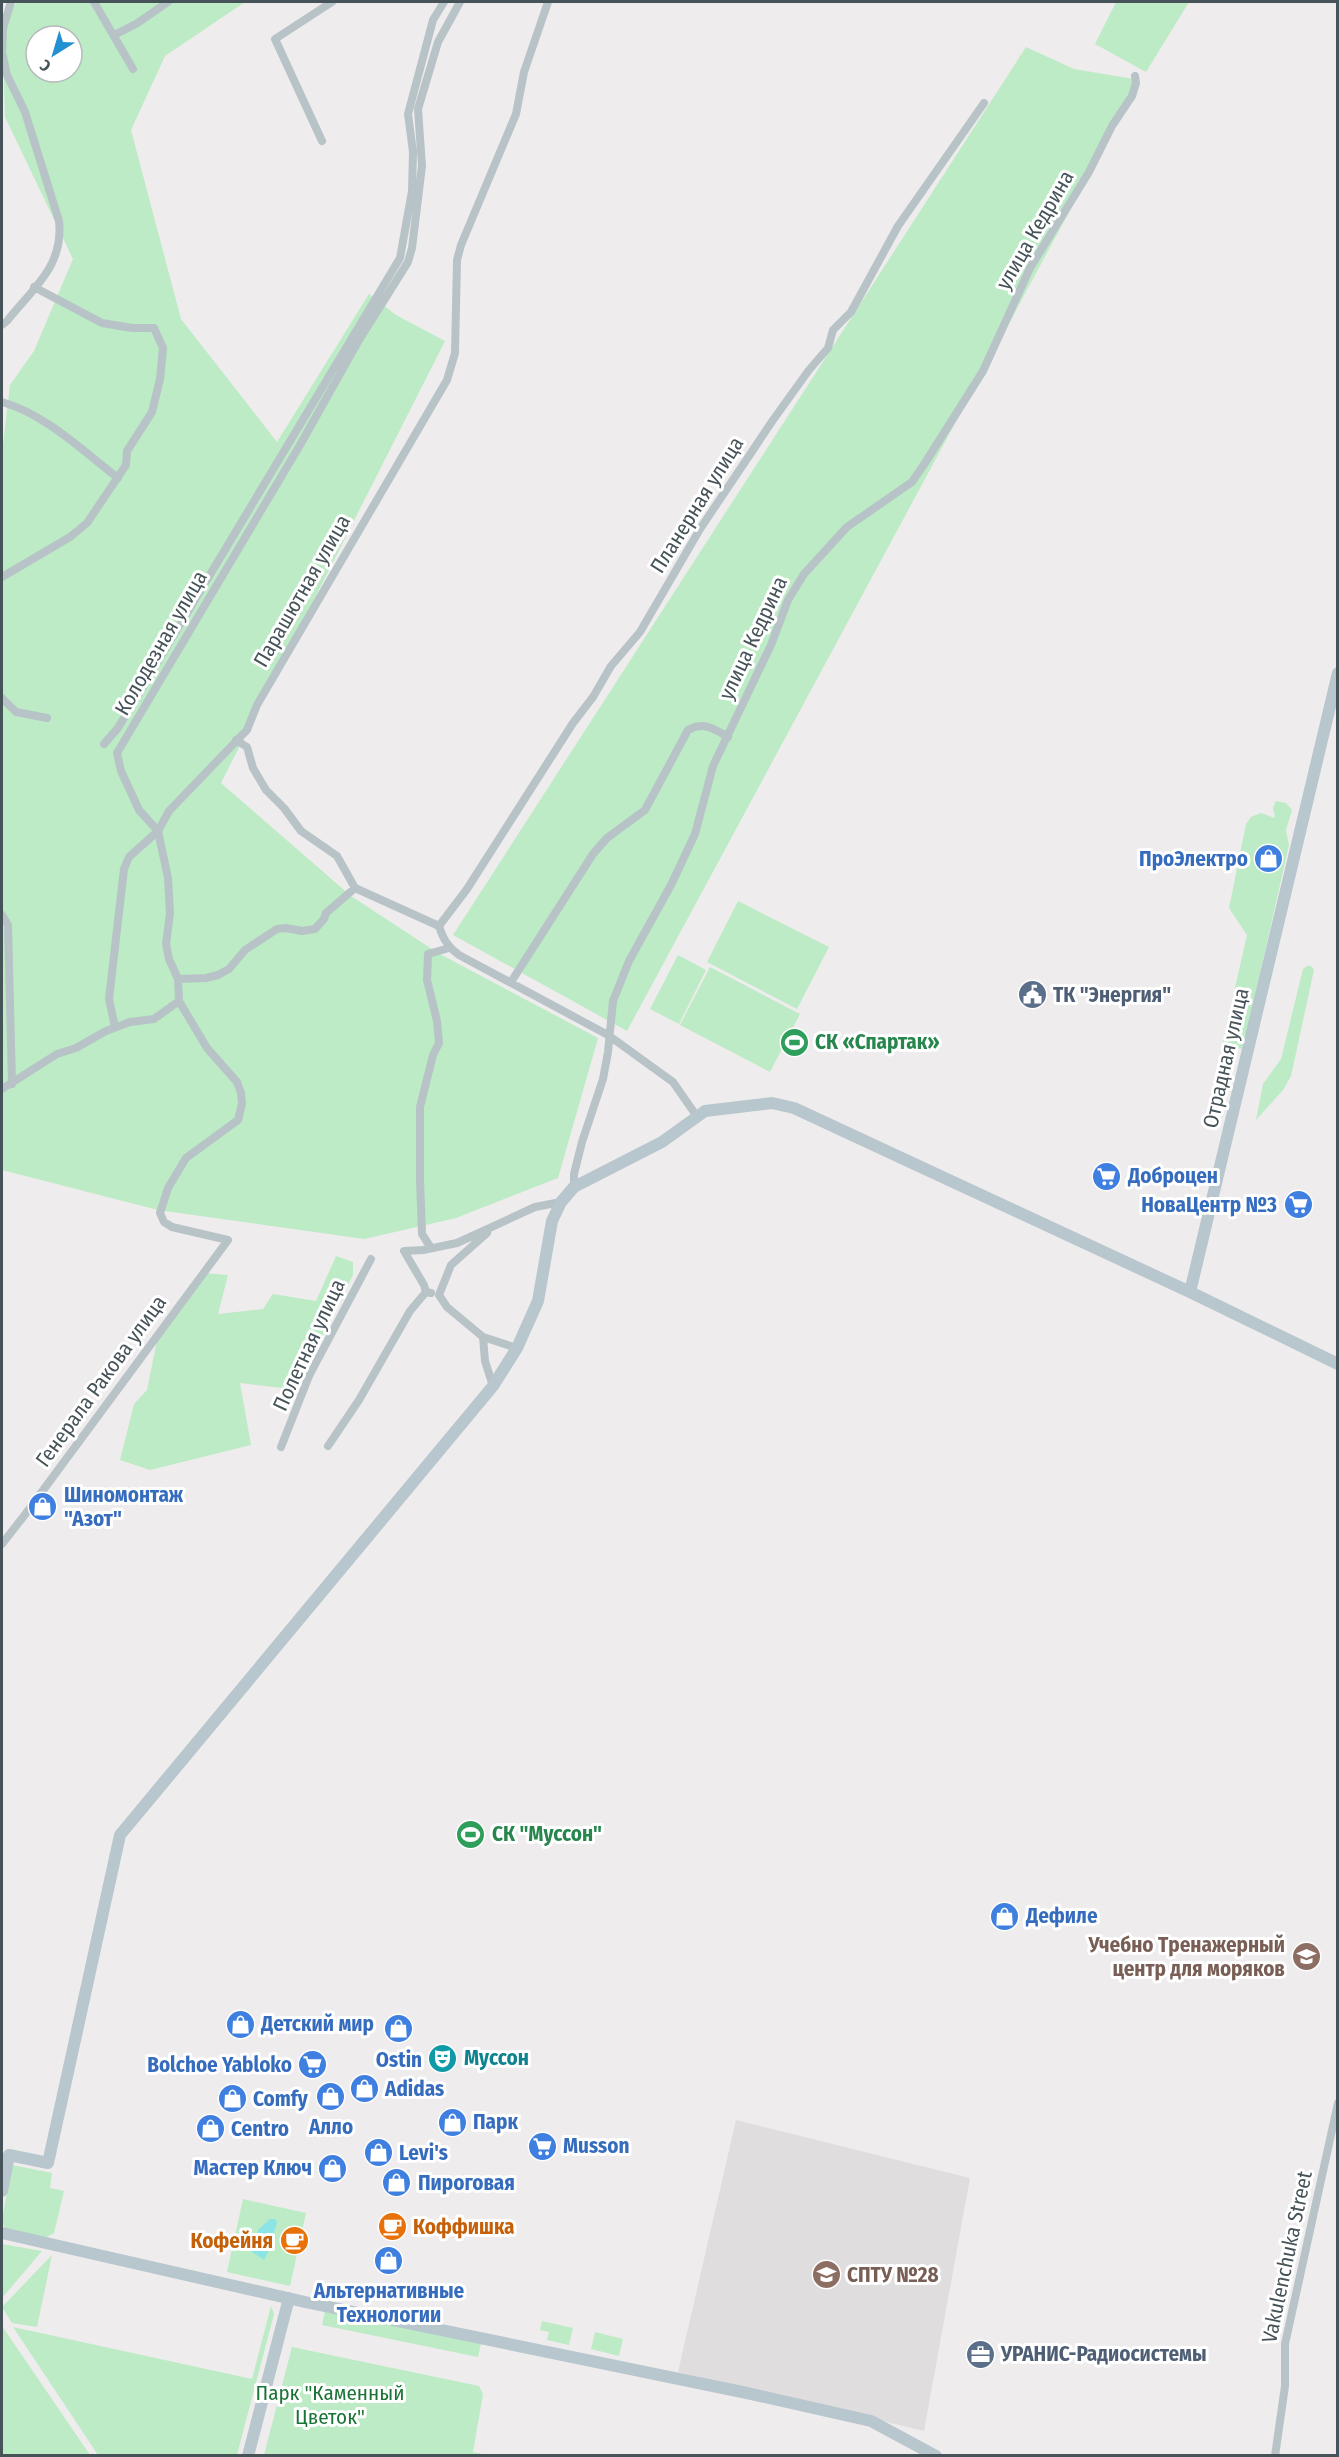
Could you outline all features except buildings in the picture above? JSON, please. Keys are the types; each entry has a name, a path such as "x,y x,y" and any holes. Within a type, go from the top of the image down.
{"street":[{"path":"2,325 52,266 61,237 59,221 25,112 4,64 3,28 11,2"},
{"path":"94,2 133,69"},
{"path":"114,35 136,24 168,2"},
{"path":"322,141 275,39 332,2"},
{"name":"Колодезная улица","path":"104,744 118,728 400,258 412,191 413,152 408,114 433,20 444,2"},
{"name":"Колодезная улица","path":"228,1239 172,1227 164,1222 160,1213 168,1188 186,1158 232,1126 241,1113 241,1093 237,1082 207,1048 179,1001 178,979 169,959 166,944 170,913 168,878 158,831 139,810 121,771 117,753 300,445 359,340 408,262 412,248 422,166 418,109 438,42 460,2"},
{"name":"Парашютная улица","path":"115,1028 108,999 124,869 129,857 158,831 169,811 247,730 257,705 447,380 455,353 457,260 461,245 516,114 524,72 548,2"},
{"name":"улица Кедрина","path":"574,1187 574,1174 582,1142 603,1079 613,1001 629,961 671,885 695,834 713,766 752,680 771,645 788,600 804,573 848,527 912,482 983,371 1030,268 1089,172 1112,126 1132,96 1136,83 1135,76"},
{"name":"Планерная улица","path":"439,926 467,889 611,666 640,632 700,529 773,420 828,348 833,330 851,312 898,226 984,103"},
{"path":"2,577 55,546 87,523 126,465 127,451 152,412 160,379 163,348 154,328 132,328 102,323 34,287"},
{"path":"2,402 15,405 42,421 118,478"},
{"name":"Отрадная улица","path":"1190,1292 1338,673"},
{"path":"2,698 16,712 47,717"},
{"path":"511,982 593,854 607,838 645,810 688,730 707,725 728,737"},
{"path":"236,740 247,747 253,768 266,790 284,808 301,831 337,856 355,888 439,926 450,948 608,1035 673,1082 698,1118"},
{"path":"178,979 218,975 229,969 245,950 277,929 302,931 315,929 326,913 355,888"},
{"path":"2,915 8,925 12,1084"},
{"path":"431,1248 422,1234 420,1181 420,1107 427,1076 439,1043 437,1021 427,980 428,954 450,948"},
{"path":"2,1089 57,1054 76,1048 130,1022 154,1019 179,1001"},
{"path":"2,2192 9,2155 48,2163 120,1835 493,1386 517,1348 538,1301 552,1221 561,1202 574,1187 662,1142 705,1111 772,1103 794,1108 1190,1292 1338,1364"},
{"path":"426,1292 404,1251 457,1243 535,1207 561,1202"},
{"path":"439,1295 451,1265 495,1227"},
{"name":"Генерала Ракова улица","path":"2,1544 228,1239"},
{"name":"Полетная улица","path":"281,1447 309,1376 371,1259"},
{"path":"426,1292 439,1295 447,1307 483,1337 517,1348"},
{"path":"328,1446 359,1400 410,1311 426,1292"},
{"path":"483,1337 485,1361 493,1386"},
{"name":"Vakulenchuka Street","path":"1275,2456 1285,2386 1285,2344 1338,2103"},
{"path":"2,2233 290,2298 870,2421 936,2456"},
{"path":"248,2456 290,2298"}],"shaded area":[{"name":"СПТУ №28","path":"736,2120 970,2178 924,2431 678,2372"}],"green space":[{"path":"18,2 245,2 165,56 131,130 181,319 277,442 369,294 396,315 445,341 221,783 351,896 438,953 598,1038 558,1178 456,1218 364,1239 158,1210 2,1170 2,453 10,385 34,351 73,259 5,117 2,17"},
{"path":"1116,2 1189,2 1146,72 1095,44"},
{"path":"1026,47 1074,69 1134,79 1129,101 627,1031 453,935"},
{"path":"1276,801 1286,803 1292,810 1286,830 1289,845 1243,1049 1222,1045 1247,935 1229,908 1246,824 1251,817 1261,813 1275,818 1273,808"},
{"path":"738,901 829,947 797,1009 707,962"},
{"path":"678,955 706,970 679,1024 650,1009"},
{"path":"1311,966 1314,970 1291,1076 1283,1090 1256,1120 1263,1084 1281,1059 1303,969"},
{"path":"710,967 800,1014 770,1072 680,1025"},
{"path":"336,1256 353,1262 353,1275 321,1339 305,1341 291,1389 240,1383 251,1445 150,1470 120,1460 134,1404 147,1390 157,1340 205,1273 228,1275 218,1314 263,1309 273,1294 316,1301"},
{"path":"12,2165 52,2173 50,2188 64,2191 54,2233 43,2239 6,2231 2,2220"},
{"path":"243,2199 306,2213 290,2286 227,2272"},
{"path":"2,2244 42,2251 2,2298"},
{"path":"52,2255 37,2327 12,2323 2,2307"},
{"path":"271,2306 274,2314 237,2455 98,2455 13,2327 252,2379"},
{"path":"325,2311 481,2343 478,2357 322,2325"},
{"path":"542,2321 573,2328 569,2345 547,2340 549,2332 540,2330"},
{"path":"2,2326 90,2455 2,2455"},
{"path":"595,2332 623,2339 619,2356 591,2349"},
{"name":"Парк \"Каменный Цветок\"","path":"292,2347 479,2386 483,2394 473,2452 488,2455 264,2455"}],"water":[{"path":"270,2219 275,2219 277,2223 273,2235 267,2239 268,2252 264,2260 249,2250 251,2239 257,2240 258,2230"}],"place":[{"name":"ПроЭлектро","path":"1269,859"},
{"name":"ТК \"Энергия\"","path":"1032,995"},
{"name":"СК «Спартак»","path":"794,1042"},
{"name":"Доброцен","path":"1107,1176"},
{"name":"НоваЦентр №3","path":"1298,1205"},
{"name":"Шиномонтаж \"Азот\"","path":"43,1507"},
{"name":"СК \"Муссон\"","path":"471,1834"},
{"name":"Дефиле","path":"1005,1916"},
{"name":"Учебно Тренажерный центр для моряков","path":"1306,1957"},
{"name":"Детский мир","path":"240,2024"},
{"name":"Ostin","path":"399,2029"},
{"name":"Муссон","path":"443,2058"},
{"name":"Bolchoe Yabloko","path":"313,2065"},
{"name":"Adidas","path":"364,2089"},
{"name":"Алло","path":"331,2096"},
{"name":"Comfy","path":"232,2099"},
{"name":"Парк","path":"452,2122"},
{"name":"Centro","path":"210,2129"},
{"name":"Musson","path":"542,2146"},
{"name":"Levi's","path":"378,2153"},
{"name":"Мастер Ключ","path":"333,2168"},
{"name":"Пироговая","path":"397,2183"},
{"name":"Коффишка","path":"392,2227"},
{"name":"Кофейня","path":"294,2241"},
{"name":"Альтернативные Технологии","path":"389,2260"},
{"name":"СПТУ №28","path":"826,2275"},
{"name":"УРАНИС-Радиосистемы","path":"980,2354"}]}
